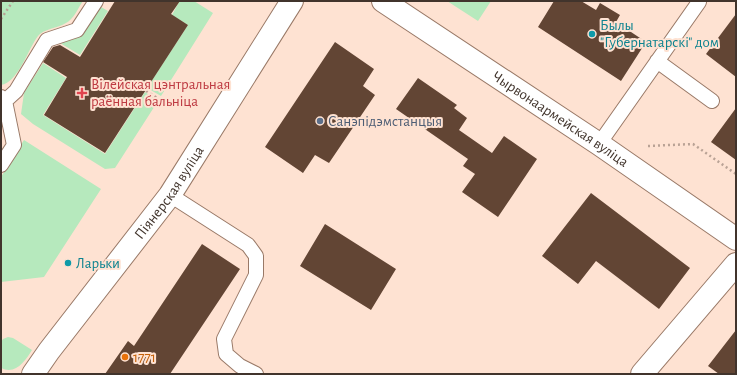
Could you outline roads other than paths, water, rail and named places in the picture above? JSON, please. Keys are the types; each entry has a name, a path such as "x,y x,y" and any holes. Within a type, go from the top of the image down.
{"street":[{"name":"Піянерская вуліца","path":"33,374 170,195 292,1"},
{"name":"Чырвонаармейская вуліца","path":"383,1 600,144 736,239"},
{"path":"642,374 736,264"}],"lane":[{"path":"1,165 14,144 3,99 16,91 47,40 76,30 96,1"},
{"path":"600,144 699,2"},
{"path":"657,62 712,101"},
{"path":"170,195 248,245 256,256 256,275 224,339 226,354 240,366 256,374"}],"place":[{"name":"Былы \"Губернатарскі\" дом","path":"592,34"},
{"name":"Вілейская цэнтральная раённая бальніца","path":"82,93"},
{"name":"Санэпідэмстанцыя","path":"320,121"},
{"name":"Ларьки","path":"68,263"},
{"name":"1771","path":"125,357"}]}
